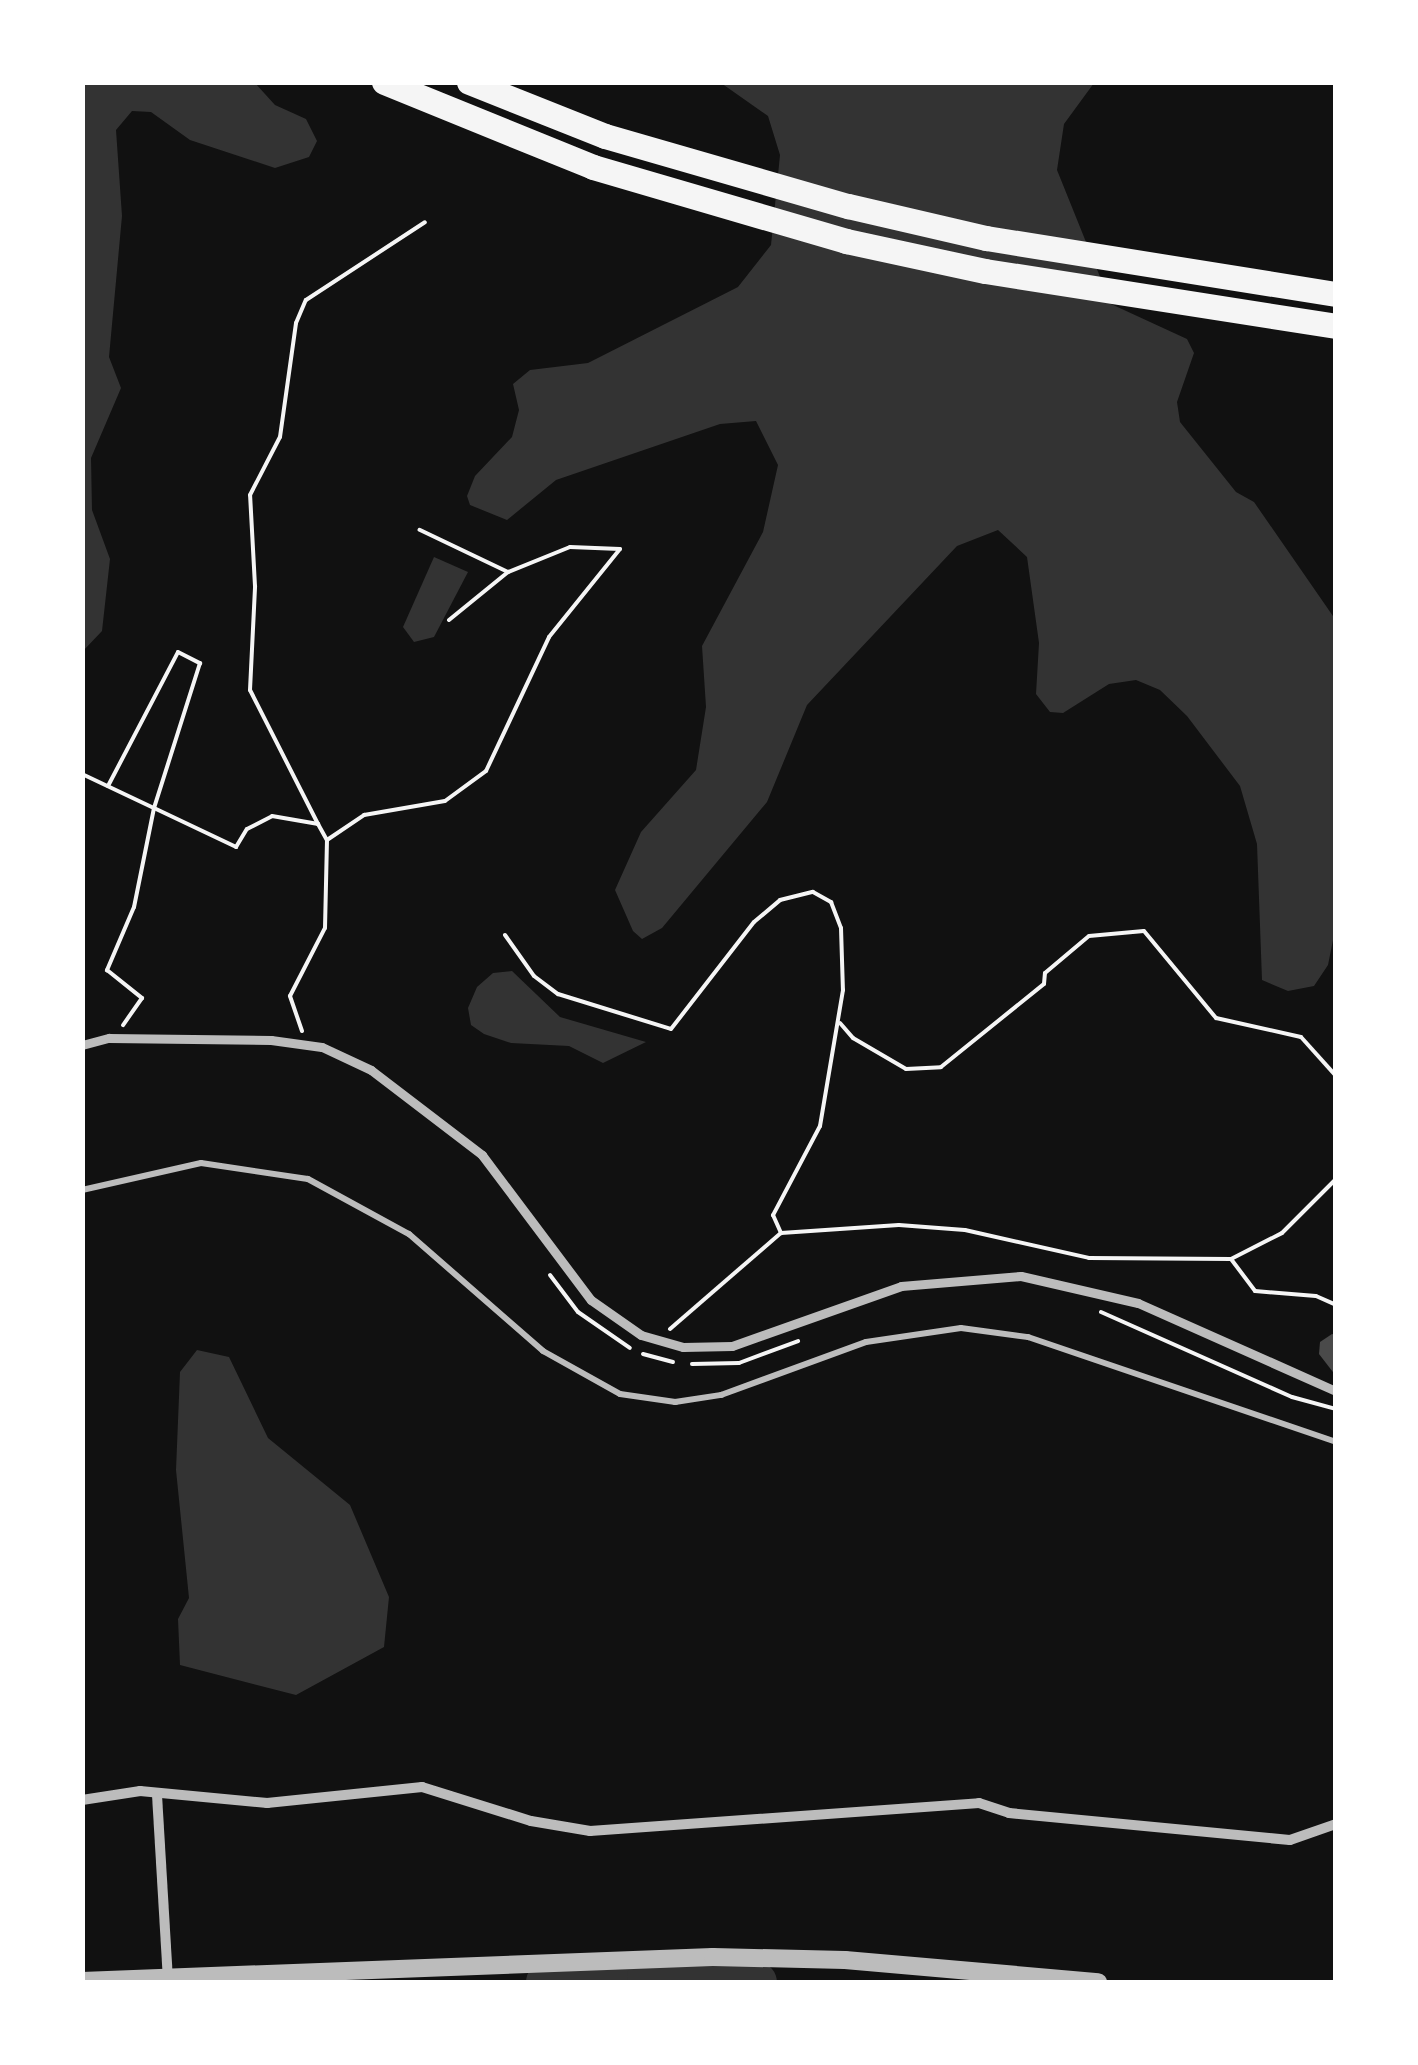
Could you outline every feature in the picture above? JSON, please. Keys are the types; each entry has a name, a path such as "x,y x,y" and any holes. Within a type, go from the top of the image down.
{"highway":[{"path":"384,82 477,124 724,210 950,264 1336,326"},
{"path":"469,82 604,136 727,174 986,238 1336,294"}],"street":[{"path":"82,1044 225,1038 312,1048 371,1070 446,1123 526,1207 591,1300 641,1335 667,1342 732,1346 901,1286 1020,1276 1138,1304 1336,1391"},
{"path":"82,1800 157,1794 267,1803 422,1787 531,1822 590,1831 979,1803 1009,1812 1290,1840 1336,1824"},
{"path":"157,1794 168,1980"},
{"path":"82,1981 713,1956 863,1962 1098,1982"}],"lane":[{"path":"82,1190 200,1163 308,1179 409,1234 543,1350 620,1394 675,1402 721,1395 866,1342 961,1328 1028,1337 1336,1442"}],"path":[{"path":"312,1048 290,1010 290,996 324,928 327,840 250,690 255,586 250,496 273,458 285,419 296,323 306,300 425,222"},
{"path":"420,530 508,572"},
{"path":"327,840 364,816 445,801 486,771 549,637 620,549 570,546 508,572 450,620"},
{"path":"108,786 178,652 200,664 154,808 134,908 108,970 142,998 125,1018 120,1040"},
{"path":"82,774 236,847 247,828 272,816 318,824"},
{"path":"505,935 534,976 558,994 671,1029 754,922 780,900 814,892 831,902 841,928 839,1021 820,1126 776,1202 774,1225 781,1232"},
{"path":"839,1021 853,1038 906,1070 941,1067 1044,984 1045,973 1089,936 1144,931 1216,1018 1301,1037 1336,1076"},
{"path":"667,1342 671,1323 715,1296 781,1232 899,1224 965,1230 1089,1258 1231,1259 1282,1233 1336,1179"},
{"path":"1231,1259 1255,1292 1316,1296 1336,1305"},
{"path":"545,1266 604,1334 666,1362 739,1363 814,1335"},
{"path":"1088,1307 1292,1397 1336,1409"}],"shaded area":[{"path":"83,82 255,83 275,105 306,119 317,141 309,157 275,168 190,140 151,112 132,111 116,130 122,216 109,357 121,388 91,458 92,510 110,559 102,631 83,651"},
{"path":"721,83 1094,83 1064,124 1057,170 1111,304 1187,339 1194,353 1177,402 1180,422 1236,492 1254,502 1335,619 1336,925 1328,965 1314,986 1288,991 1262,980 1257,844 1240,786 1187,716 1160,690 1136,680 1109,684 1063,713 1050,712 1036,694 1039,643 1027,557 998,530 957,546 807,705 767,802 662,928 642,939 633,931 615,890 641,832 696,770 706,707 702,646 763,532 778,465 756,421 720,424 556,480 507,520 470,505 467,496 475,476 512,437 519,410 513,384 530,370 588,363 738,287 771,245 780,155 768,116"},
{"path":"434,557 468,572 434,637 414,642 403,627"},
{"path":"512,971 560,1017 646,1042 603,1063 569,1046 511,1043 484,1034 471,1025 468,1008 477,987 493,973"},
{"path":"197,1350 229,1357 268,1438 350,1505 389,1597 384,1647 296,1695 180,1665 178,1619 189,1598 176,1470 180,1372"}],"building":[{"path":"1336,1335 1336,1376 1319,1354 1320,1342"}],"waterway":[{"path":"546,1982 647,1977 757,1982"}]}
